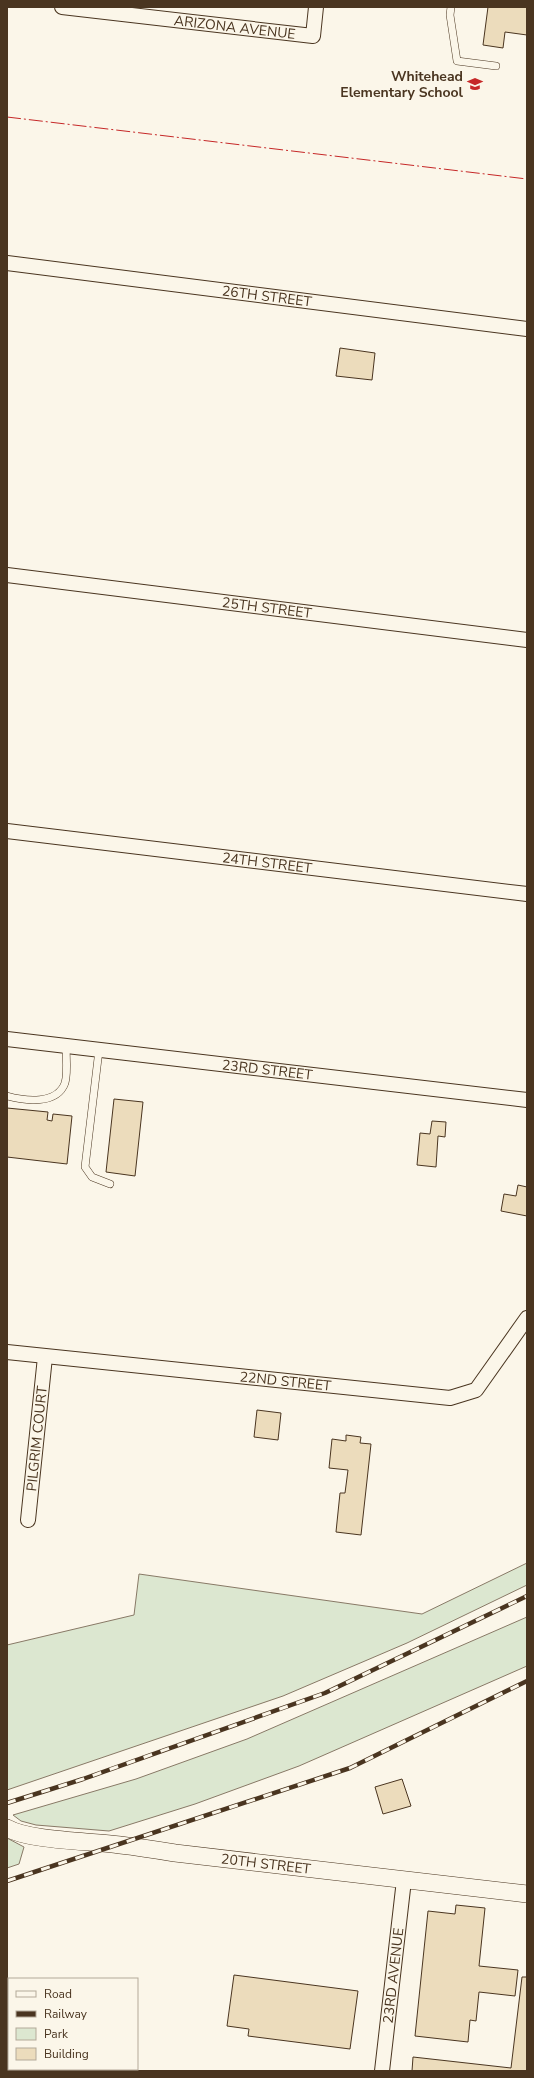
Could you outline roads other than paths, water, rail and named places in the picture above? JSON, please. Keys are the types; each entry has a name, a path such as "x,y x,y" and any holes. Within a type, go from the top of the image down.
{"street":[{"name":"ARIZONA AVENUE","path":"62,7 313,36 316,7"},
{"name":"26TH STREET","path":"7,263 527,329"},
{"name":"25TH STREET","path":"7,575 527,640"},
{"name":"24TH STREET","path":"7,831 527,894"},
{"name":"23RD STREET","path":"7,1039 527,1100"},
{"name":"22ND STREET","path":"7,1352 450,1398 476,1390 527,1318"},
{"name":"PILGRIM COURT","path":"28,1520 45,1357"},
{"name":"20TH STREET","path":"7,1828 16,1834 120,1845 175,1853 527,1894"},
{"name":"23RD AVENUE","path":"382,2071 404,1880"}],"lane":[{"path":"451,7 450,15 457,61 496,66"},
{"path":"7,1096 46,1100 58,1094 65,1083 66,1046"},
{"path":"99,1050 85,1167 92,1177 110,1184"}],"railway":[{"path":"7,1803 83,1779 325,1693 527,1596"},
{"path":"7,1881 350,1768 527,1681"}],"place":[{"name":"Whitehead Elementary School","path":"475,84"}]}
